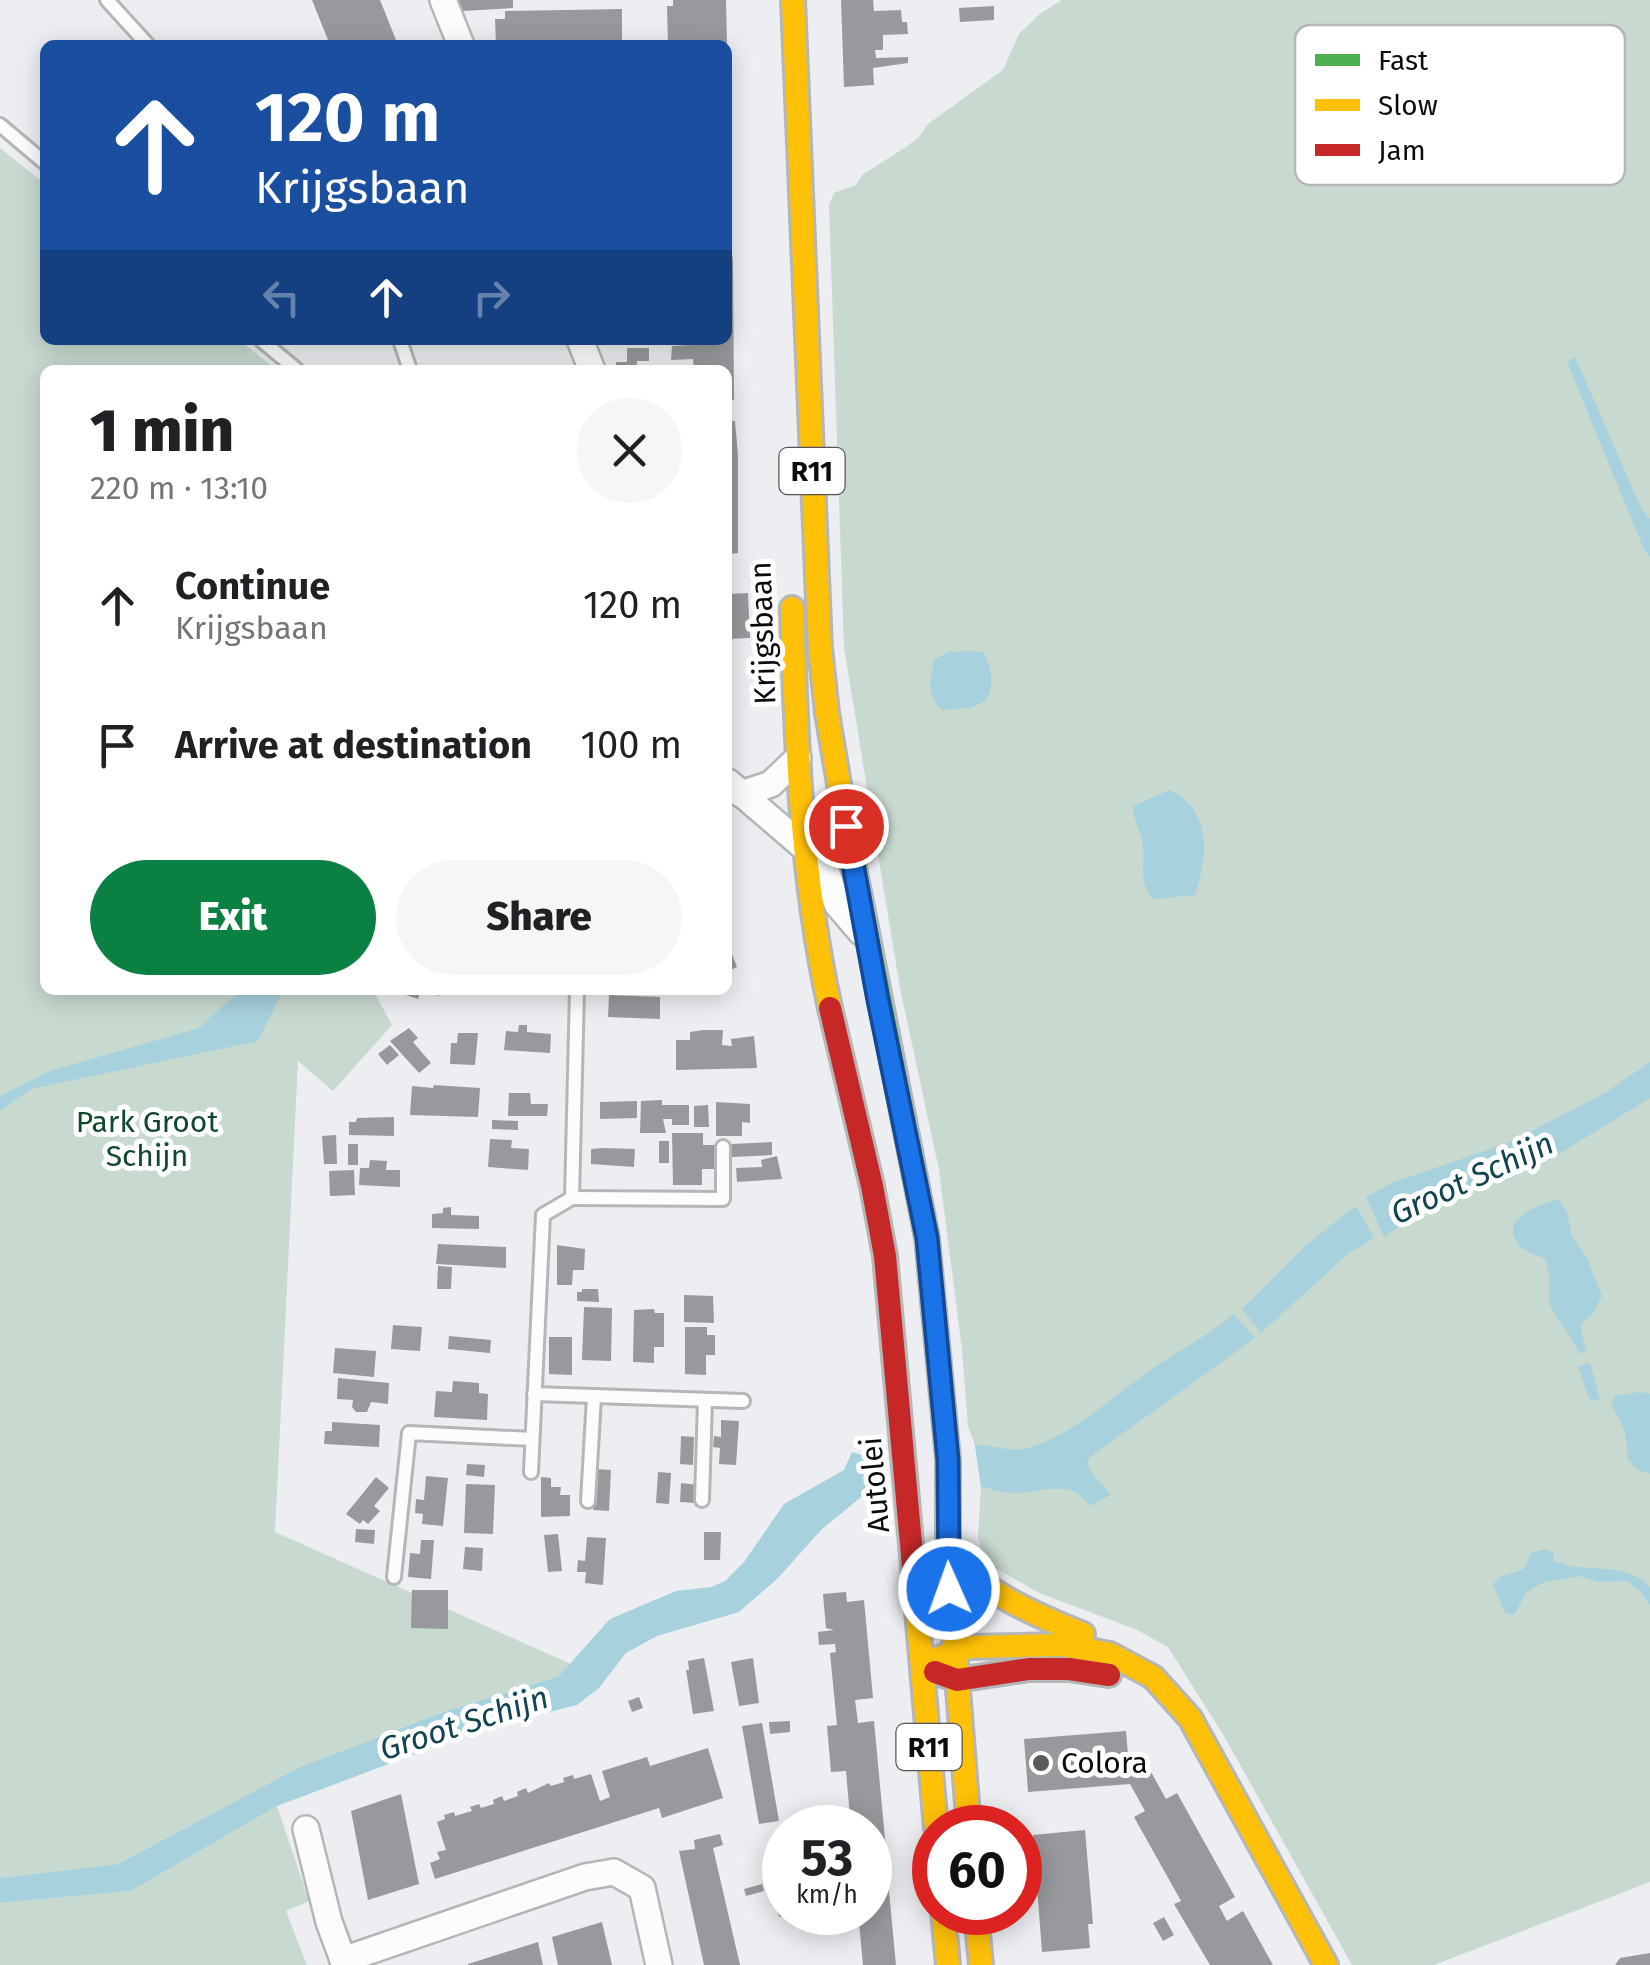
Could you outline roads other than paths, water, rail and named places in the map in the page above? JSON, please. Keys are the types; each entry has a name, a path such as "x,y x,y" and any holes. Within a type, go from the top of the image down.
{"main road":[{"name":"Krijgsbaan","path":"793,0 820,648 827,713 866,938 927,1238 948,1460 947,1556"},
{"path":"773,72 781,267"},
{"name":"Krijgsbaan","path":"791,586 805,848 825,983 875,1184 885,1256"},
{"name":"Autolei","path":"885,1256 934,1805"},
{"path":"947,1556 996,1597 1042,1621 1089,1636 1096,1649"},
{"name":"R11","path":"947,1556 967,1805"},
{"path":"921,1666 954,1648 1055,1643 1096,1649 1134,1665 1170,1688 1326,1965"},
{"path":"921,1666 957,1680 1029,1669 1100,1672 1145,1692 1205,1747"},
{"path":"945,1935 948,1965"},
{"path":"978,1935 981,1965"}],"street":[{"path":"443,0 459,40"},
{"path":"734,788 772,784 798,758"},
{"path":"734,788 826,870 837,904 866,938"},
{"path":"306,1829 329,1922 344,1962 585,1877 614,1872 642,1888 659,1965"}],"lane":[{"path":"107,0 143,40"},
{"path":"0,126 40,158"},
{"path":"267,345 291,365"},
{"path":"572,1198 577,995"},
{"path":"530,1472 543,1215 572,1198 724,1198 723,1148"},
{"path":"534,1394 743,1402"},
{"path":"588,1501 594,1397"},
{"path":"702,1500 705,1400"},
{"path":"394,1577 409,1433 532,1439"}],"water":[{"path":"1575,357 1642,510 1650,519 1650,557 1567,362"},
{"path":"949,652 983,652 991,676 989,694 986,701 970,708 942,710 930,686 935,659"},
{"path":"1169,790 1183,798 1200,822 1202,866 1195,895 1154,899 1144,880 1143,845 1133,806"},
{"path":"235,995 281,995 258,1041 31,1089 0,1111 0,1096 50,1071 199,1028"},
{"path":"1650,1062 1650,1098 1541,1165 1525,1170 1526,1134 1605,1093"},
{"path":"1514,1141 1516,1176 1445,1201 1384,1237 1366,1197 1394,1182"},
{"path":"1558,1199 1567,1211 1572,1236 1587,1258 1602,1296 1592,1315 1580,1326 1586,1349 1581,1355 1549,1304 1545,1258 1524,1249 1513,1232 1523,1215"},
{"path":"1356,1206 1374,1238 1348,1254 1261,1333 1242,1309 1306,1245"},
{"path":"1234,1314 1255,1338 1090,1457 1087,1462 1092,1473 1111,1495 1090,1506 1065,1489 1014,1493 981,1487 975,1445 1021,1449 1060,1435"},
{"path":"1587,1363 1600,1400 1590,1401 1578,1367"},
{"path":"1650,1394 1650,1474 1636,1469 1627,1457 1624,1430 1611,1405 1615,1396"},
{"name":"Groot Schijn","path":"852,1452 880,1460 882,1480 821,1530 778,1578 739,1612 657,1636 626,1653 599,1688 577,1705 479,1730 277,1806 131,1891 0,1903 0,1878 118,1864 298,1768 446,1711 559,1676 610,1619 676,1591 711,1587 725,1581 744,1562 784,1504 844,1470"},
{"path":"1546,1549 1553,1553 1554,1561 1566,1565 1617,1570 1640,1578 1650,1587 1650,1605 1626,1581 1598,1582 1580,1576 1542,1583 1526,1593 1514,1615 1505,1613 1493,1584 1501,1576 1523,1570 1531,1553"}],"place":[{"name":"Colora","path":"1041,1763"}],"park label":[{"name":"Park Groot Schijn","path":"147,1139"}]}
